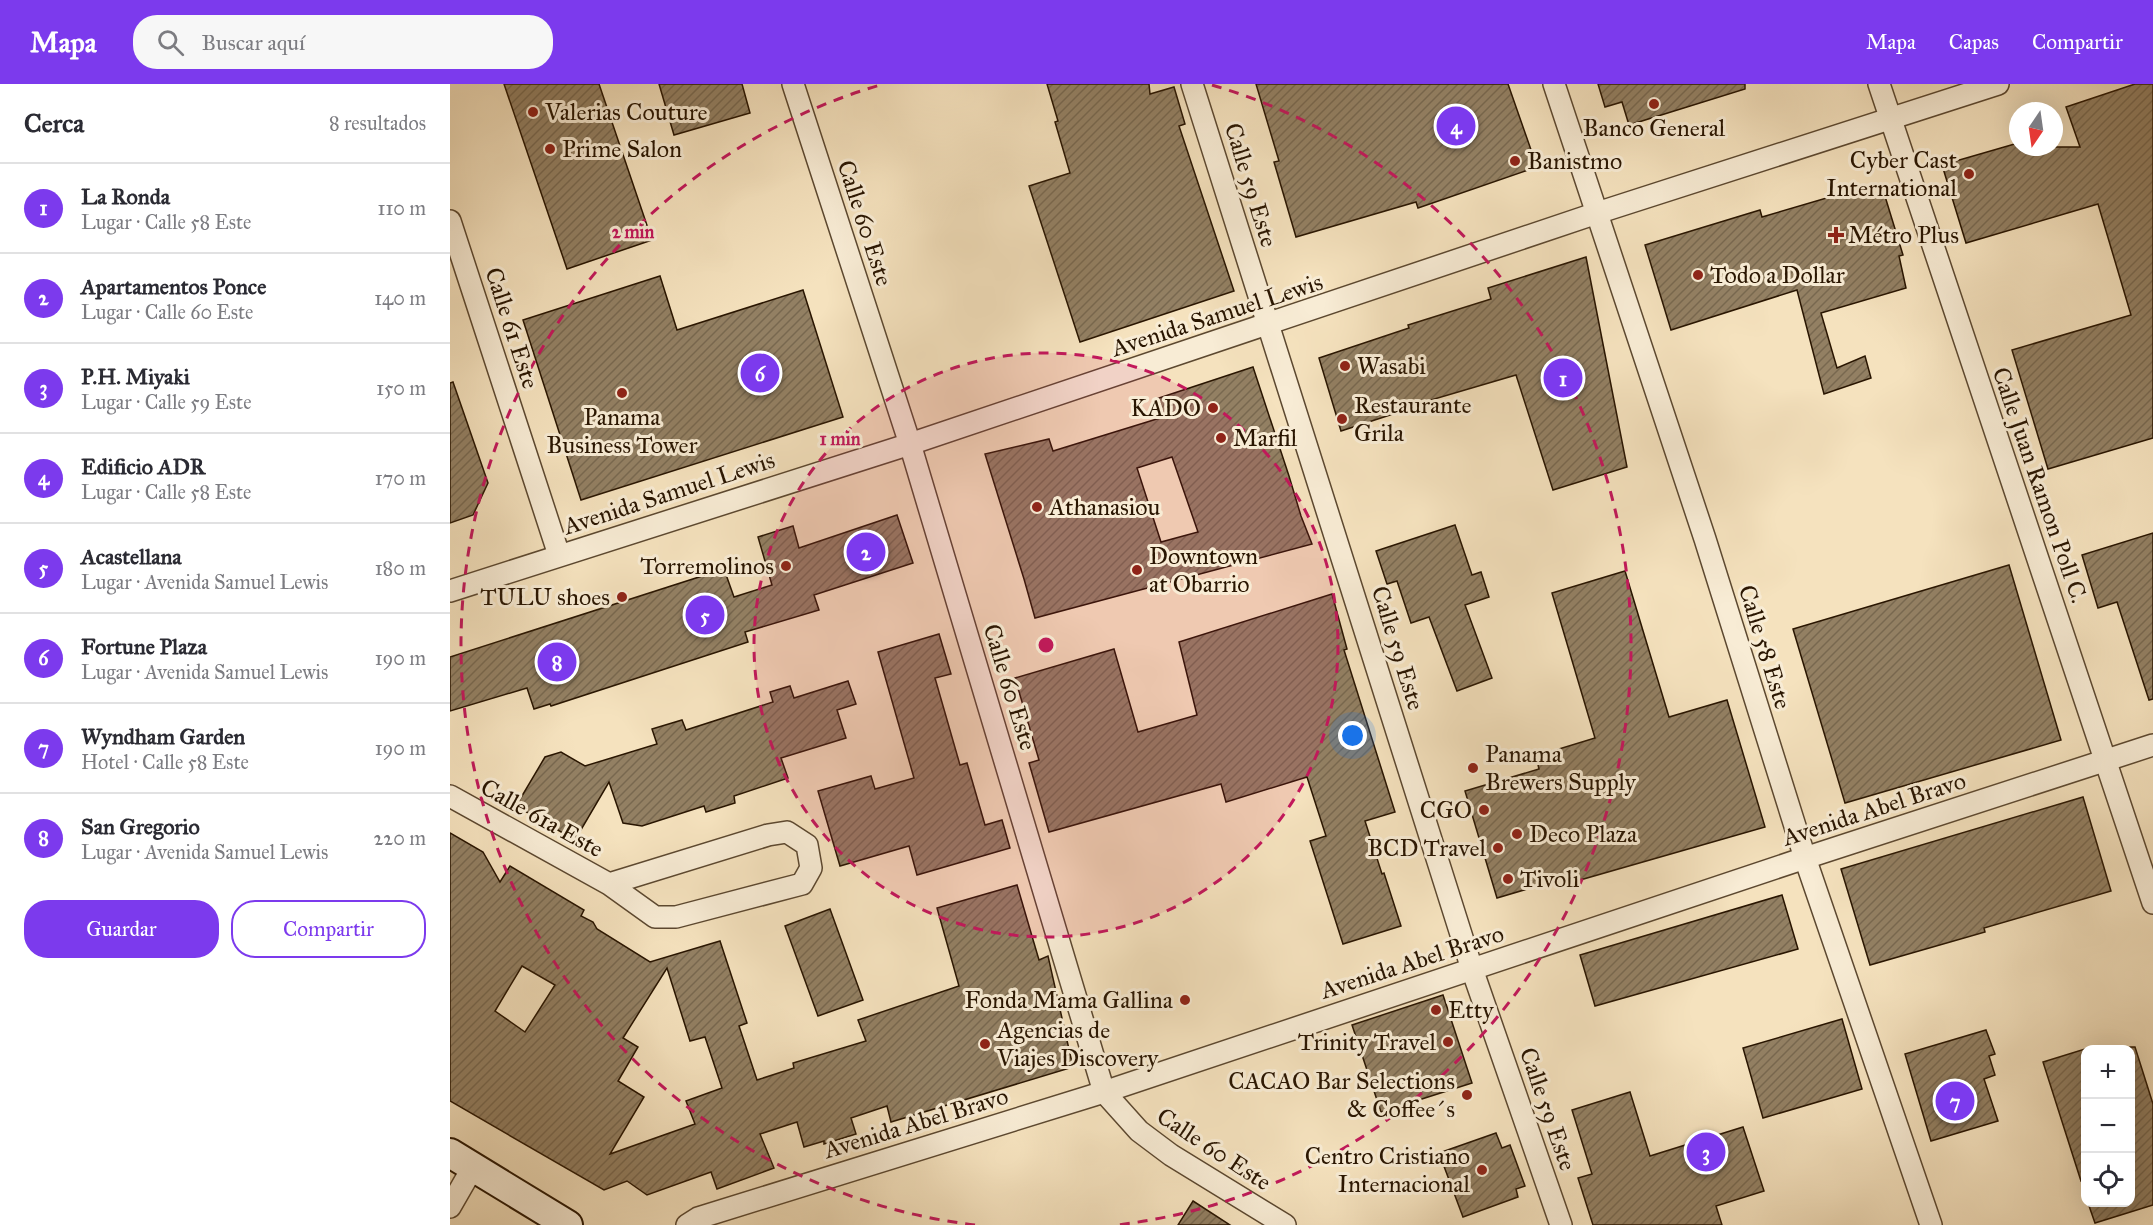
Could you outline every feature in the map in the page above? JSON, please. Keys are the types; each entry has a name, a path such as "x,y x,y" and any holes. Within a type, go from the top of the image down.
{"main road":[{"path":"461,1160 568,1225"}],"street":[{"name":"Calle 60 Este","path":"793,84 910,444 1104,1092 1138,1131 1171,1155 1285,1225"},
{"name":"Calle 59 Este","path":"1192,84 1345,561 1472,969 1561,1225"},
{"name":"Calle 58 Este","path":"1554,84 1705,539 1805,858 1931,1225"},
{"name":"Calle Juan Ramon Poll C.","path":"1879,84 2153,903"},
{"name":"Avenida Samuel Lewis","path":"450,591 910,444 1597,213 1998,84"},
{"name":"Calle 61 Este","path":"450,221 559,555"},
{"name":"Avenida Abel Bravo","path":"687,1225 698,1218 1104,1092 1805,858 2153,745"},
{"name":"Calle 61a Este","path":"450,796 609,884 655,917 676,917 802,884 811,868 807,844 787,832 768,835 609,884"},
{"path":"450,1207 461,1160"}],"building":[{"path":"504,84 599,84 652,240 567,269"},
{"path":"659,84 742,84 750,113 674,135"},
{"path":"1047,84 1149,84 1150,94 1174,87 1185,124 1179,126 1234,291 1080,342 1029,186 1070,173"},
{"path":"1256,84 1508,84 1537,167 1418,208 1416,202 1296,237 1274,162 1279,161"},
{"name":"Banco General","path":"1598,84 1745,84 1745,89 1629,125 1622,102 1605,107"},
{"path":"2135,84 2153,84 2153,438 2048,469 2012,350 2131,315 2098,204 1966,243 1942,165 2009,146 2009,156 2063,156 2063,147 2080,147 2066,107"},
{"path":"1871,185 1875,196 1884,193 1903,255 1899,256 1906,288 1821,313 1837,368 1865,356 1871,378 1824,394 1797,290 1671,330 1645,245 1760,210 1762,217"},
{"path":"1586,257 1627,467 1553,490 1516,375 1424,402 1424,404 1341,431 1319,358 1409,328 1408,325 1491,299 1488,288"},
{"name":"Panama Business Tower","path":"660,276 677,330 803,290 843,417 581,500 523,320"},
{"path":"1253,367 1312,544 1035,618 985,454 1049,439 1053,451 1160,418 1153,400","holes":["1172,457 1198,532 1161,542 1137,468"]},
{"path":"453,382 488,483 473,515 450,523 450,383"},
{"path":"897,515 913,563 814,595 819,610 745,632 748,642 551,706 550,704 534,709 527,688 450,711 450,657 724,569 734,597 772,585 758,537 793,526 799,548"},
{"path":"1455,525 1472,575 1481,572 1489,597 1465,605 1492,678 1457,691 1429,617 1411,623 1397,581 1387,584 1376,551"},
{"path":"2153,533 2153,699 2149,700 2117,602 2098,608 2082,555"},
{"path":"2009,565 2061,740 1845,803 1793,629"},
{"path":"1625,571 1669,717 1727,700 1765,827 1573,882 1571,876 1497,898 1465,791 1539,769 1536,756 1595,738 1552,593"},
{"path":"1332,594 1347,649 1344,650 1395,812 1365,821 1401,926 1343,944 1310,841 1326,836 1307,777 1226,802 1221,784 1049,832 1029,763 1039,760 1015,678 1114,649 1138,732 1197,715 1179,642"},
{"path":"939,634 951,674 935,678 960,765 967,763 985,825 1002,820 1010,848 917,875 909,846 840,866 818,791 871,776 875,789 914,778 878,652"},
{"path":"848,681 856,704 837,710 846,738 781,758 788,778 734,796 735,803 706,812 704,806 642,826 623,823 609,782 575,840 516,806 545,757 561,752 585,766 657,744 652,729 682,720 686,730 773,702 770,692 790,686 794,698"},
{"path":"2083,797 2111,891 1984,928 1985,932 1870,965 1841,869"},
{"path":"450,833 483,852 500,882 510,866 584,910 581,916 593,922 597,929 650,962 720,941 747,1023 739,1026 757,1080 794,1068 793,1063 866,1041 858,1020 959,986 937,908 1017,885 1039,960 1048,956 1073,1067 891,1122 887,1106 851,1118 856,1134 824,1144 824,1141 804,1147 797,1122 760,1134 774,1168 717,1189 711,1172 647,1195 627,1181 604,1190 450,1101","holes":["522,966 555,985 525,1032 495,1011","667,968 690,1041 705,1037 722,1088 686,1101 695,1124 610,1154 644,1097 618,1081 638,1047 623,1038"]},
{"path":"1782,895 1798,949 1595,1006 1580,955"},
{"path":"830,909 863,1000 818,1016 785,926"},
{"path":"1443,995 1472,1083 1381,1112 1352,1025"},
{"path":"1842,1019 1862,1089 1763,1118 1743,1048"},
{"path":"1986,1030 1995,1054 1989,1056 1995,1075 1984,1079 1998,1121 1931,1141 1905,1054"},
{"path":"2135,1047 2153,1104 2153,1205 2095,1223 2089,1207 2135,1207"},
{"path":"2081,1050 2081,1181 2043,1062"},
{"path":"1630,1092 1650,1156 1743,1127 1764,1191 1716,1206 1722,1225 1593,1225 1578,1178 1592,1174 1572,1110"},
{"name":"Centro Cristiano Internacional","path":"1496,1133 1502,1148 1510,1145 1525,1186 1516,1189 1518,1197 1463,1217 1439,1153"},
{"path":"1193,1201 1230,1225 1178,1225"}],"place":[{"name":"Banco General","path":"1654,104"},
{"name":"Valerias Couture","path":"533,112"},
{"name":"Edificio ADR","path":"1456,126"},
{"name":"Prime Salon","path":"550,149"},
{"name":"Banistmo","path":"1515,161"},
{"name":"Cyber Cast International","path":"1969,174"},
{"name":"Métro Plus","path":"1836,235"},
{"name":"Todo a Dollar","path":"1698,275"},
{"name":"Wasabi","path":"1345,366"},
{"name":"Fortune Plaza","path":"760,373"},
{"name":"La Ronda","path":"1563,378"},
{"name":"Panama Business Tower","path":"622,393"},
{"name":"KADO","path":"1213,408"},
{"name":"Restaurante Grila","path":"1342,419"},
{"name":"Marfil","path":"1221,438"},
{"name":"Athanasiou","path":"1037,507"},
{"name":"Apartamentos Ponce","path":"866,552"},
{"name":"Torremolinos","path":"786,566"},
{"name":"Downtown at Obarrio","path":"1137,570"},
{"name":"TULU shoes","path":"622,597"},
{"name":"Acastellana","path":"705,615"},
{"name":"San Gregorio","path":"557,662"},
{"name":"Panama Brewers Supply","path":"1473,768"},
{"name":"CGO","path":"1484,810"},
{"name":"Deco Plaza","path":"1517,834"},
{"name":"BCD Travel","path":"1498,848"},
{"name":"Tivoli","path":"1508,879"},
{"name":"Fonda Mama Gallina","path":"1185,1000"},
{"name":"Etty","path":"1436,1010"},
{"name":"Trinity Travel","path":"1448,1042"},
{"name":"Agencias de Viajes Discovery","path":"985,1044"},
{"name":"CACAO Bar Selections & Coffee´s","path":"1467,1095"},
{"name":"Wyndham Garden","path":"1955,1101"},
{"name":"P.H. Miyaki","path":"1706,1152"},
{"name":"Centro Cristiano Internacional","path":"1482,1170"}]}
